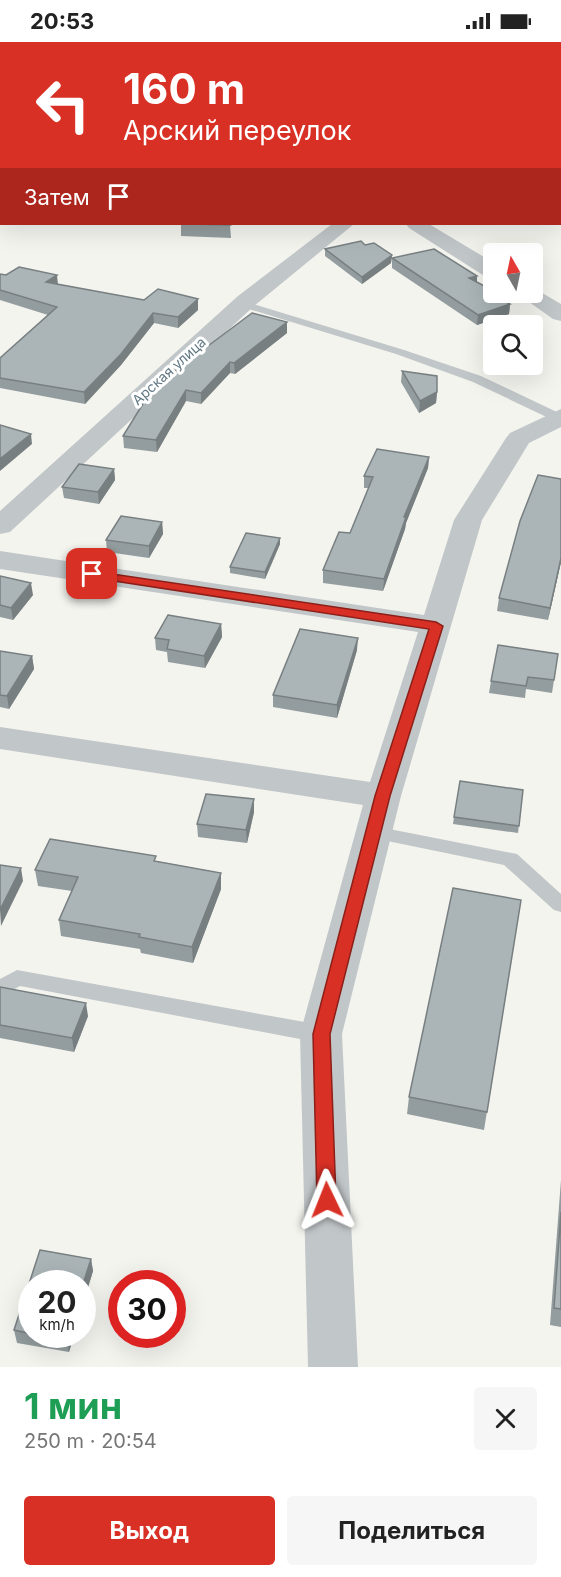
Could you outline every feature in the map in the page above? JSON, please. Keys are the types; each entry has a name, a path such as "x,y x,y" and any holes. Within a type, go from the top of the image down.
{"street":[{"name":"Арская улица","path":"0,526 243,304 343,225"},
{"path":"418,225 483,265"},
{"path":"543,303 561,314"},
{"path":"333,1367 321,1034 383,796 468,520 519,438 560,418"},
{"path":"0,561 436,626"},
{"path":"0,738 383,796"}],"lane":[{"path":"243,304 400,352 477,379 560,418"},
{"path":"374,832 510,859 561,905"},
{"path":"0,989 17,978 321,1034"}],"building":[{"path":"361,241 365,245 374,243 392,255 362,277 325,249"},
{"path":"434,249 477,276 469,278 483,285 483,303 510,304 478,315 392,258"},
{"path":"19,267 57,275 46,282 144,300 158,289 198,299 178,317 153,313 121,354 84,392 0,378 0,358 57,307 0,290 0,274 6,275"},
{"path":"252,313 287,322 234,363 230,362 201,393 186,390 156,440 123,436 149,394 176,370"},
{"path":"402,371 437,376 437,392 420,401"},
{"path":"0,425 31,434 0,459"},
{"path":"377,449 429,457 404,517 406,517 384,579 323,570 339,532 350,533 373,477 364,476"},
{"path":"79,464 114,469 98,492 62,487"},
{"path":"538,475 561,479 561,558 550,608 499,598 520,521"},
{"path":"121,516 162,522 149,546 106,540"},
{"path":"246,533 280,538 265,572 230,567"},
{"path":"0,576 31,583 11,608 0,605"},
{"path":"168,615 221,624 204,656 167,649 169,640 155,638"},
{"path":"300,629 358,638 337,705 273,695"},
{"path":"498,645 558,654 554,680 528,677 526,686 491,681"},
{"path":"0,651 32,656 7,696 0,695"},
{"path":"460,781 523,790 519,826 454,817"},
{"path":"206,794 254,799 246,830 197,824"},
{"path":"50,839 156,856 154,861 221,873 192,947 139,937 140,934 59,920 78,877 35,870"},
{"path":"0,865 21,868 0,910"},
{"path":"453,888 521,900 487,1112 409,1097"},
{"path":"0,987 86,1003 72,1038 0,1025"},
{"path":"561,1212 561,1309 554,1308"},
{"path":"40,1250 91,1259 87,1270 34,1270"},
{"path":"18,1318 18,1331 14,1330"}],"route":[{"path":"92,574 436,626 383,796 321,1034 327,1200"}]}
